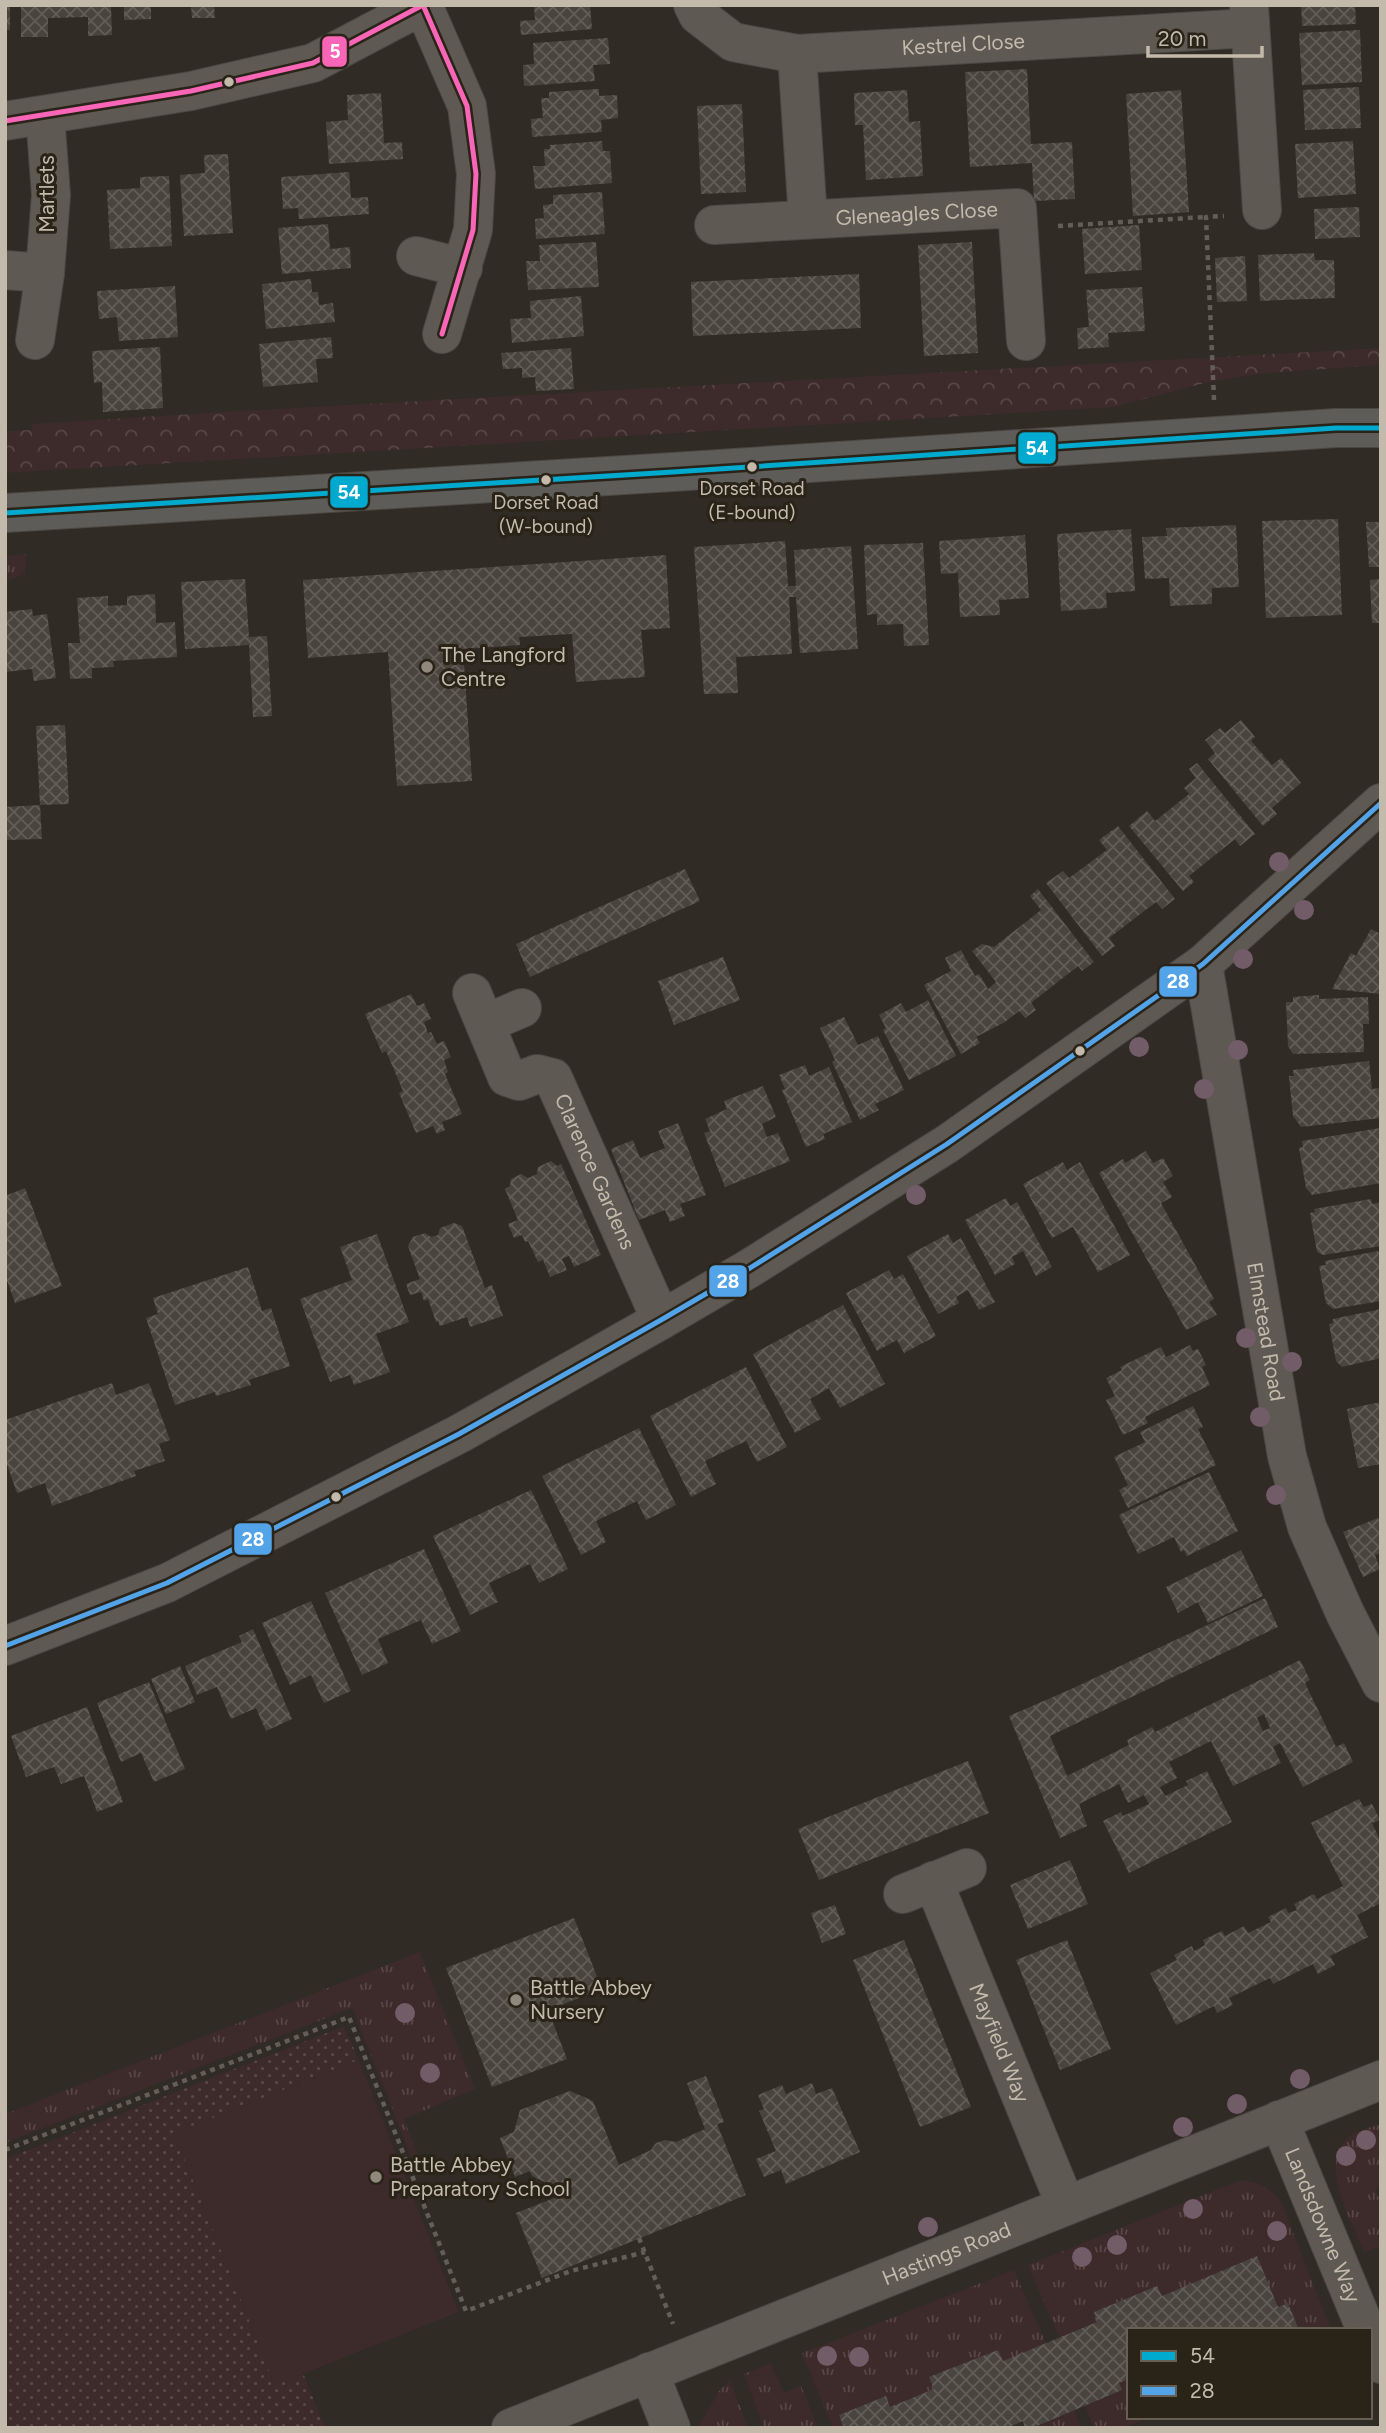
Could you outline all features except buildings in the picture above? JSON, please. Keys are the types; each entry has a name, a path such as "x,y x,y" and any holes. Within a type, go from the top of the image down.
{"highway":[{"path":"5,513 1216,435 1381,428"}],"street":[{"path":"5,121 191,91 313,63 424,5 467,106 476,174 473,230 442,334"},
{"name":"Kestrel Close","path":"693,5 698,15 733,42 797,54 1249,17"},
{"path":"1249,17 1262,210"},
{"name":"Gleneagles Close","path":"797,54 808,219"},
{"name":"Martlets","path":"35,340 45,273 51,195 45,115"},
{"name":"Gleneagles Close","path":"714,225 1017,208 1026,341"},
{"path":"416,256 463,268"},
{"path":"5,270 45,273"},
{"path":"5,1646 167,1583 459,1434 662,1321 947,1144 1203,964 1381,803"},
{"name":"Elmstead Road","path":"1203,964 1287,1456 1307,1527 1345,1613 1381,1683"},
{"name":"Clarence Gardens","path":"522,1008 478,1009 507,1077 519,1081 537,1074 552,1078 662,1321"},
{"name":"Mayfield Way","path":"934,1881 1066,2206"},
{"name":"Hastings Road","path":"511,2428 1381,2080"},
{"name":"Landsdowne Way","path":"1279,2120 1365,2328"},
{"path":"1372,2344 1381,2364"},
{"path":"649,2372 671,2428"}],"path":[{"path":"1081,225 1262,214 1262,210"},
{"path":"1206,217 1216,435"},
{"path":"5,2150 349,2017 466,2311 571,2271 645,2252"},
{"path":"639,2238 686,2357"}],"green space":[{"path":"1381,348 1381,365 1265,373 1205,383 1114,407 5,473 5,426 7,431 31,430 32,424 222,412"},
{"path":"26,554 25,574 5,582 5,556"},
{"path":"420,1952 475,2089 404,2119 425,2173 419,2176 352,2008 5,2143 5,2114"},
{"path":"344,2026 359,2060 175,2133 275,2385 303,2373 325,2428 5,2428 5,2159"},
{"path":"359,2060 459,2312 275,2385 174,2133"},
{"path":"1381,2124 1381,2186 1375,2189 1381,2203 1381,2246 1364,2252 1345,2209 1336,2176 1336,2161 1340,2147 1350,2136"},
{"path":"1241,2180 1264,2187 1282,2204 1330,2328 1298,2328 1288,2303 1278,2307 1257,2257 1162,2296 1157,2286 1094,2312 1097,2322 1059,2337 1028,2265"},
{"path":"1014,2270 1046,2343 1003,2361 998,2350 930,2377 934,2389 890,2407 885,2396 839,2415 844,2426 833,2428 802,2353"},
{"path":"771,2363 784,2393 801,2386 818,2428 764,2428 744,2374"},
{"path":"730,2380 748,2428 698,2428 719,2391"},
{"path":"1127,2380 1127,2419 1144,2419 1123,2428 1094,2428 1085,2405 1122,2390 1119,2383"},
{"path":"1074,2410 1081,2428 1032,2428"}],"transit line":[{"name":"5","path":"5,121 191,91 313,63 423,5 467,106 476,174 473,230 442,334"},
{"name":"54","path":"5,513 1336,428 1381,428"},
{"name":"28","path":"5,1646 167,1583 459,1434 750,1268 947,1144 1203,964 1381,803"}],"place":[{"name":"Dorset Road (E-bound)","path":"752,467"},
{"name":"Dorset Road (W-bound)","path":"546,480"},
{"name":"The Langford Centre","path":"427,667"},
{"name":"Battle Abbey Nursery","path":"516,2000"},
{"name":"Battle Abbey Preparatory School","path":"376,2177"}]}
